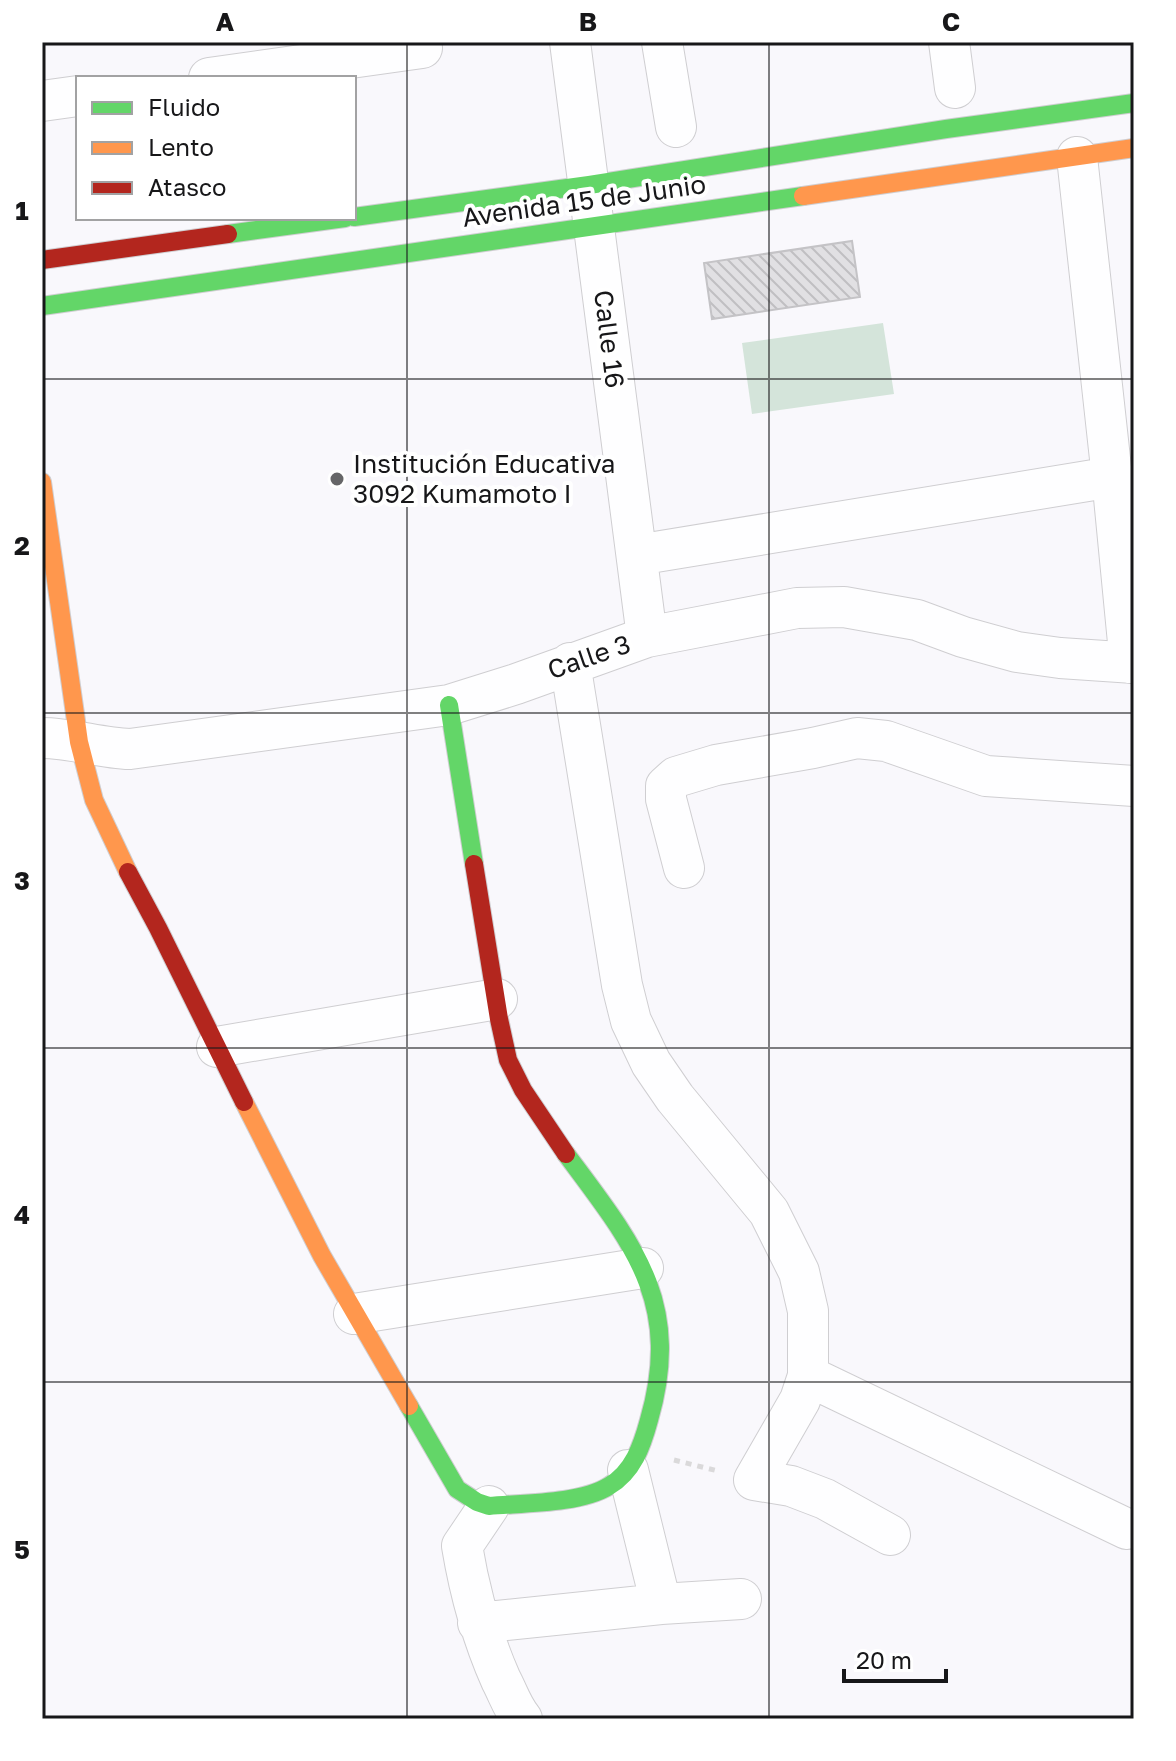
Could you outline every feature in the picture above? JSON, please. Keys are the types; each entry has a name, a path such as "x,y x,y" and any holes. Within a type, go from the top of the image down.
{"street":[{"name":"Calle 16","path":"570,42 647,637"},
{"path":"662,42 676,127"},
{"path":"949,42 955,88"},
{"path":"223,76 422,48"},
{"path":"42,101 76,96"},
{"name":"Avenida 15 de Junio","path":"356,217 1134,103"},
{"name":"Avenida 15 de Junio","path":"42,306 1134,148"},
{"path":"1077,157 1132,663"},
{"path":"42,260 331,220"},
{"path":"637,555 1112,477"},
{"path":"42,482 61,740 354,1314 449,1478 466,1497 489,1506 583,1496 607,1488 633,1461 655,1397 662,1343 659,1317 643,1268 623,1234 547,1128 513,1073 504,1042 449,705"},
{"name":"Calle 3","path":"61,740 130,749 449,705 647,637 797,608 844,607 917,620 1017,652 1132,663"},
{"path":"570,663 622,985 631,1021 651,1063 675,1098 769,1212 799,1272 808,1311 808,1376 800,1400 754,1480 791,1486 825,1499 890,1535"},
{"path":"684,868 666,799 666,786 676,777 716,765 857,738 886,741 986,776 1134,786"},
{"path":"217,1047 497,999"},
{"path":"354,1314 643,1268"},
{"path":"808,1376 1127,1529"},
{"path":"633,1461 661,1604"},
{"path":"489,1506 462,1546 478,1623 511,1702 522,1719"},
{"path":"478,1623 741,1599"}],"path":[{"path":"633,1461 754,1480"}],"shaded area":[{"path":"883,323 894,394 752,414 742,343"}],"building":[{"path":"852,241 860,297 712,319 704,263"}],"traffic: fast":[{"path":"356,217 1134,103"},
{"path":"42,306 803,196"},
{"path":"228,234 330,220"},
{"path":"449,705 474,864"},
{"path":"409,1406 457,1489 489,1506 551,1502 583,1496 609,1486 630,1466 640,1449 658,1378 660,1341 655,1308 645,1276 631,1247 566,1154"}],"traffic: slow":[{"path":"803,196 1134,148"},
{"path":"42,482 79,742 94,800 128,872"},
{"path":"244,1102 322,1256 409,1406"}],"traffic: jam":[{"path":"42,260 228,234"},
{"path":"474,864 508,1060 523,1090 566,1154"},
{"path":"128,872 244,1102"}],"place":[{"name":"Institución Educativa 3092 Kumamoto I","path":"337,479"}]}
